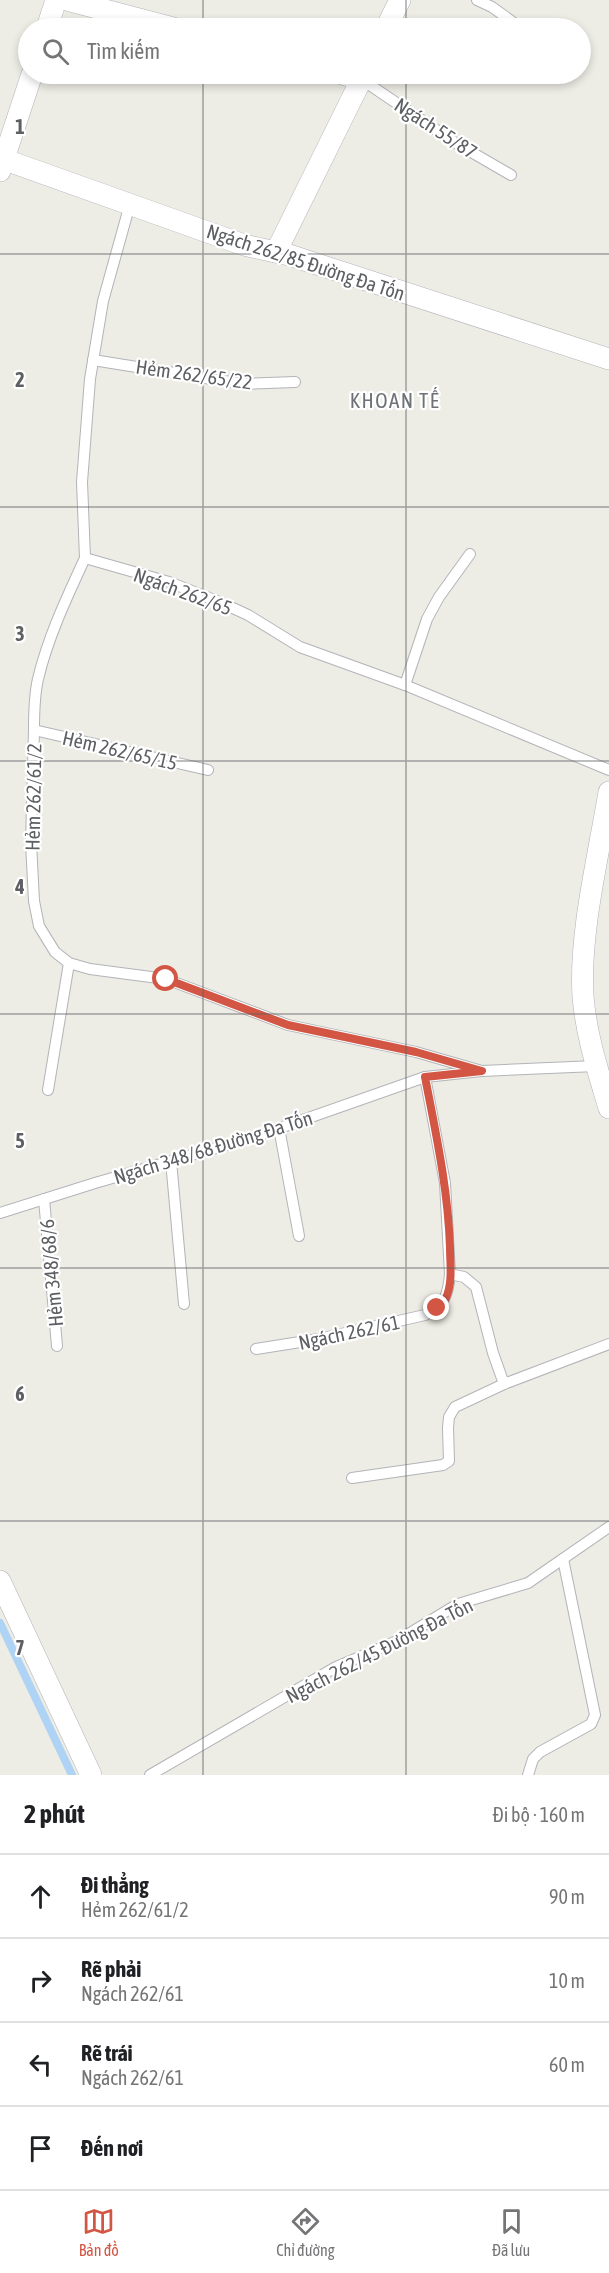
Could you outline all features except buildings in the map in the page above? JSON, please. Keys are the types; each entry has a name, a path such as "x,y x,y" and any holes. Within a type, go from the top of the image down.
{"street":[{"path":"50,18 56,0"},
{"path":"67,0 135,18"},
{"path":"391,18 400,0"},
{"path":"1,163 29,84"},
{"path":"276,252 352,84"},
{"name":"Ngách 262/85 Đường Đa Tốn","path":"1,163 130,204 244,245 276,252 609,359"},
{"path":"609,792 587,921 583,959 586,1022 609,1108"},
{"path":"0,1581 91,1775"}],"lane":[{"path":"477,0 494,3 510,18"},
{"name":"Ngách 55/87","path":"369,84 454,142 512,175"},
{"path":"34,730 34,700 38,679 60,613 85,558 82,482 93,360 103,301 130,204"},
{"name":"Hẻm 262/65/22","path":"93,360 243,384 295,382"},
{"path":"405,685 427,619 439,597 470,555"},
{"name":"Ngách 262/65","path":"85,558 169,582 222,603 248,615 300,647 405,685 609,770"},
{"name":"Hẻm 262/65/15","path":"34,730 208,771"},
{"name":"Hẻm 262/61/2","path":"34,730 31,843 34,901 39,926 46,941 69,963 90,969 166,979 288,1025 416,1052 482,1071"},
{"path":"48,1090 69,963"},
{"path":"425,1077 482,1071 596,1066"},
{"name":"Ngách 348/68 Đường Đa Tốn","path":"0,1213 279,1128 425,1077"},
{"name":"Ngách 262/61","path":"256,1349 319,1339 425,1315 446,1300 450,1274 446,1183 425,1077"},
{"path":"279,1128 299,1236"},
{"path":"171,1161 184,1304"},
{"name":"Hẻm 348/68/6","path":"44,1199 57,1346"},
{"path":"450,1274 464,1277 476,1287 493,1353 504,1384"},
{"path":"352,1478 443,1465 449,1461 449,1417 456,1407 504,1384 609,1344"},
{"name":"Ngách 262/45 Đường Đa Tốn","path":"150,1775 336,1667 397,1641 458,1604 528,1583 609,1527"},
{"path":"528,1775 532,1759 540,1752 591,1724 595,1715 563,1559"}],"waterway":[{"path":"0,1623 72,1775"}],"district":[{"name":"KHOAN TẾ","path":"395,400"}],"route":[{"path":"166,979 288,1025 416,1052 482,1071 425,1077 446,1183 451,1266 446,1300 437,1308"}]}
